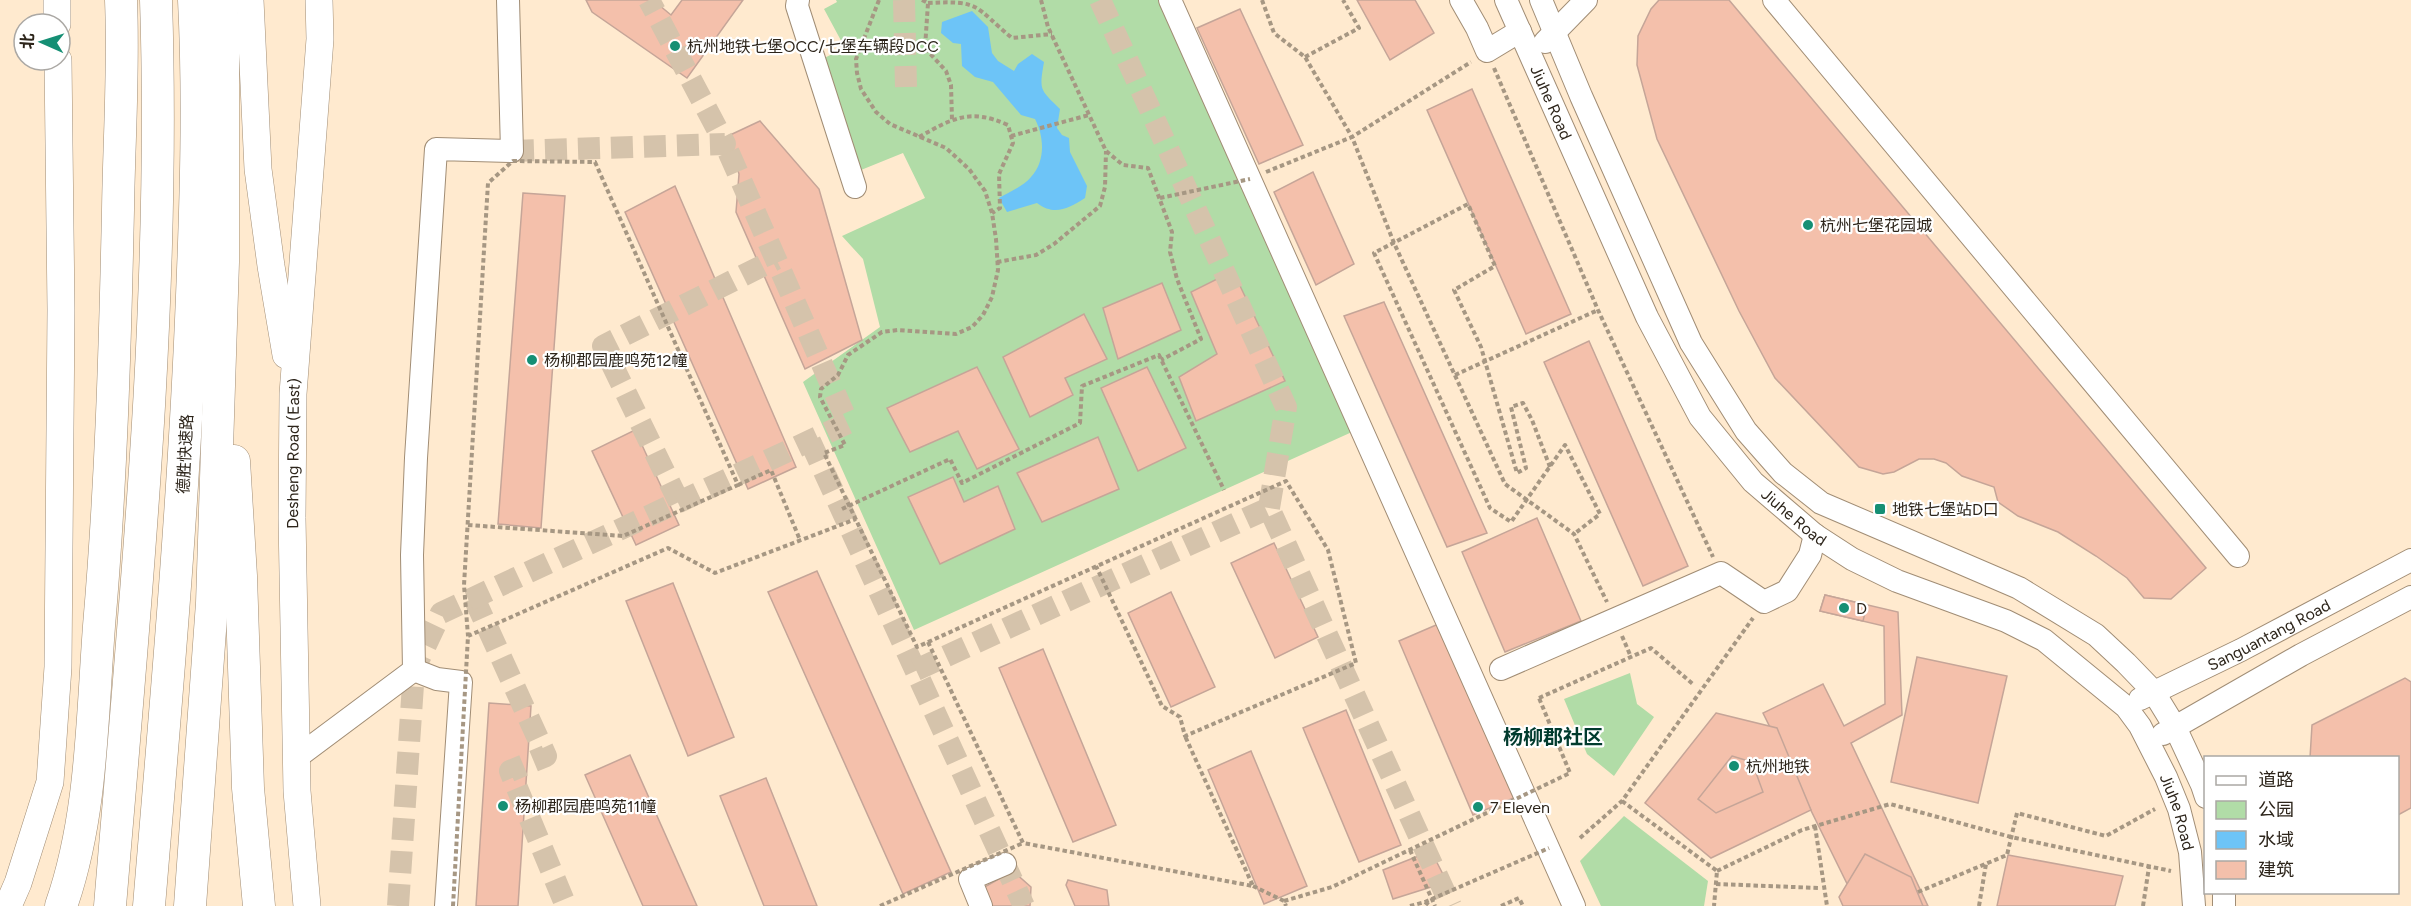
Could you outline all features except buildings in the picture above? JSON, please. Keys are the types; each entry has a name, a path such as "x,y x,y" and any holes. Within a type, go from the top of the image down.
{"highway":[{"path":"61,906 68,886 80,827 88,759 106,540 114,383 121,0"},
{"path":"110,906 151,384 157,139 156,0"},
{"name":"德胜快速路","path":"149,906 180,539 189,387 196,145 197,47 194,0"},
{"path":"190,906 212,603 223,262 221,0"},
{"path":"223,262 241,576 248,788 259,906"}],"main road":[{"path":"250,0 258,169 271,266 293,394"},
{"name":"Desheng Road (East)","path":"307,906 296,758 292,518 293,394 319,51 319,0"},
{"path":"8,906 18,883 50,782 58,667 61,310 58,72"}],"street":[{"path":"414,670 413,533 436,149 512,151 508,0"},
{"path":"798,0 797,6 855,187"},
{"path":"1170,0 1574,906"},
{"path":"1461,0 1487,51 1520,31"},
{"name":"Jiuhe Road","path":"1506,0 1647,317 1700,417 1753,482 1815,535 1852,559 1897,581 2006,621 2044,639 2126,707 2140,726 2166,777 2179,809 2190,852 2194,906"},
{"name":"Jiuhe Road","path":"1541,0 1691,343 1746,431 1782,473 1821,503 2019,588 2096,635 2153,692 2175,727 2204,793"},
{"path":"1531,56 1586,0"},
{"path":"1774,0 2238,556"},
{"path":"1501,669 1721,573 1764,602 1787,591 1810,555 1815,535"},
{"name":"Sanguantang Road","path":"2126,707 2241,650 2411,560"},
{"name":"Sanguantang Road","path":"2148,742 2301,655 2411,597"},
{"path":"296,758 414,670"},
{"path":"414,670 437,679 461,682 446,906"},
{"path":"981,906 969,879 1005,864"}],"path":[{"path":"879,0 856,58 861,89 876,112 890,124 946,148 969,169 985,191 992,213 998,270 992,297 983,315 972,327 956,334 897,330 882,332 848,355 838,375 820,389 820,397 844,445 824,453 917,647 1286,481 1328,550 1356,663 1185,736"},
{"path":"922,0 928,3 955,1 972,4 985,12 1012,38 1052,34"},
{"path":"997,262 1036,255 1054,244 1100,206 1105,188 1106,151 1052,34 1041,0"},
{"path":"1262,0 1274,33 1305,57 1352,137 1394,243 1505,484 1575,534 1615,620"},
{"path":"1305,57 1359,28 1343,0"},
{"path":"928,3 925,48 946,71 951,85 952,120"},
{"path":"1160,198 1250,179 1352,137 1487,51 1598,310 1721,573"},
{"path":"1011,136 1089,115"},
{"path":"919,137 962,116 981,116 1008,125 1013,142 999,174 1000,208 992,213"},
{"path":"1106,151 1124,165 1148,168 1172,232 1170,252 1177,279 1201,339 1161,360"},
{"path":"453,906 468,636 464,585 488,183 513,161 595,162 738,485"},
{"path":"1550,467 1523,403 1510,407 1526,468 1517,473 1481,347 1454,290 1496,266 1468,204 1374,253 1490,508 1511,522 1550,467 1565,445 1600,514 1575,534"},
{"path":"1455,375 1598,310"},
{"path":"842,509 950,459 962,483 1080,423 1082,386 1159,355 1224,490"},
{"path":"468,525 623,536 771,470 800,540"},
{"path":"468,636 668,548 715,573 856,519"},
{"path":"1096,566 1162,706 1180,717 1185,736 1253,886"},
{"path":"1580,838 1622,801 1764,602"},
{"path":"928,642 1023,843"},
{"path":"880,906 1023,843 1253,886 1285,904 1332,887 1570,773 1539,698 1651,648 1694,685"},
{"path":"1622,801 1717,871"},
{"path":"1717,871 1802,830 1890,804 2011,837 2171,871"},
{"path":"1918,892 2007,855 2017,813 2106,836 2155,809"},
{"path":"1815,826 1827,906"},
{"path":"1410,906 1425,902 1549,848"},
{"path":"1410,850 1435,906"},
{"path":"1979,906 1986,864"},
{"path":"2143,906 2150,867"},
{"path":"1714,906 1717,871"},
{"path":"1716,884 1819,888"},
{"path":"1501,906 1520,898 1523,906"},
{"path":"1425,902 1430,906"}],"green space":[{"path":"836,0 1158,0 1352,432 914,630 803,382 880,327 863,259 842,236 925,198 903,153 861,170 820,60 845,48 824,9 837,2"},
{"path":"1630,673 1637,704 1654,717 1614,776 1587,754 1564,699"},
{"path":"1624,816 1708,881 1704,906 1601,906 1580,861"}],"water":[{"path":"972,11 988,27 992,53 998,61 1014,71 1018,64 1032,54 1044,62 1043,89 1060,109 1057,128 1062,135 1069,138 1070,152 1087,186 1085,198 1073,205 1055,210 1037,203 1007,212 999,198 1016,189 1036,171 1041,156 1042,141 1035,119 1021,115 993,82 975,77 962,66 961,44 953,43 941,33 942,22"}],"tunnel":[{"path":"512,151 725,144 649,0"},
{"path":"904,0 906,87"},
{"path":"1100,0 1286,407 1269,508"},
{"path":"398,906 414,670 441,613 848,423 725,144"},
{"path":"679,502 603,346 776,259"},
{"path":"810,441 1024,906"},
{"path":"916,670 1269,508 1451,906"},
{"path":"474,598 546,756 510,771 566,906"}],"place":[{"name":"杭州地铁七堡OCC/七堡车辆段DCC","path":"675,46"},
{"name":"杭州七堡花园城","path":"1808,225"},
{"name":"杨柳郡园鹿鸣苑12幢","path":"532,360"},
{"name":"地铁七堡站D口","path":"1880,509"},
{"name":"D","path":"1844,608"},
{"name":"杭州地铁","path":"1734,766"},
{"name":"杨柳郡园鹿鸣苑11幢","path":"503,806"},
{"name":"7 Eleven","path":"1478,807"}],"district":[{"name":"杨柳郡社区","path":"1553,737"}]}
